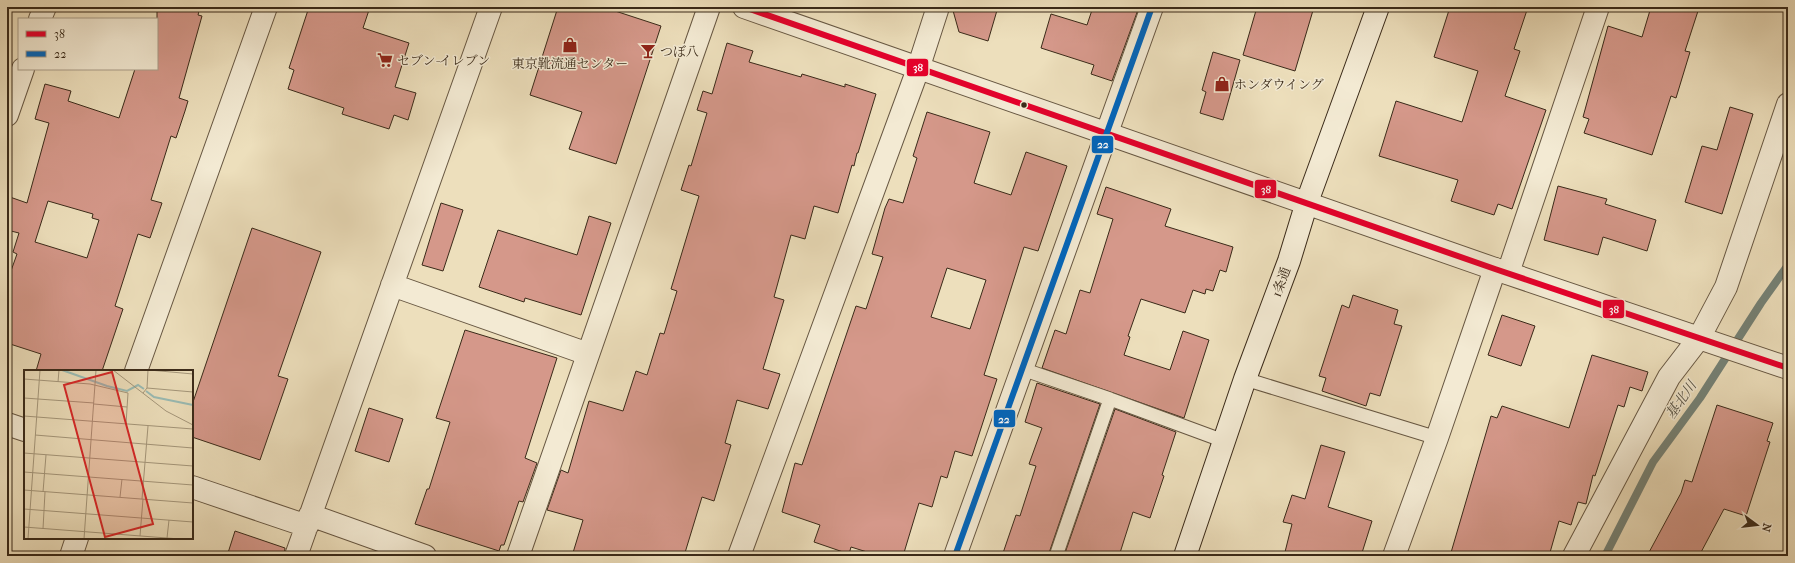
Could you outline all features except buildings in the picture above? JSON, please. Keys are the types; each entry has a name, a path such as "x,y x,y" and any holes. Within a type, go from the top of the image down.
{"street":[{"path":"40,18 44,7"},
{"path":"136,370 266,7"},
{"path":"296,556 491,7"},
{"path":"518,556 709,7"},
{"path":"744,7 918,69 1308,202 1502,271 1788,368"},
{"path":"739,556 918,69 938,7"},
{"path":"955,556 1152,7"},
{"name":"1条通","path":"1185,556 1224,441 1289,261 1308,202 1378,7"},
{"path":"1394,556 1437,438 1502,271 1598,7"},
{"path":"7,115 23,70"},
{"path":"1574,556 1669,376 1707,341 1788,104"},
{"path":"392,285 588,354"},
{"path":"7,424 24,430"},
{"path":"193,487 425,556"},
{"path":"70,556 77,539"}],"lane":[{"path":"1022,369 1224,441"},
{"path":"1246,380 1437,438"},
{"path":"1056,556 1110,400"}],"waterway":[{"name":"基北川","path":"1605,556 1653,462 1700,398 1761,303 1788,265"}],"transit line":[{"name":"38","path":"744,7 1495,269 1788,368"},
{"name":"22","path":"955,556 1152,7"}],"place":[{"name":"東京靴流通センター","path":"570,45"},
{"name":"つぼ八","path":"648,51"},
{"name":"セブン-イレブン","path":"385,60"},
{"name":"ホンダウイング","path":"1222,84"}]}
